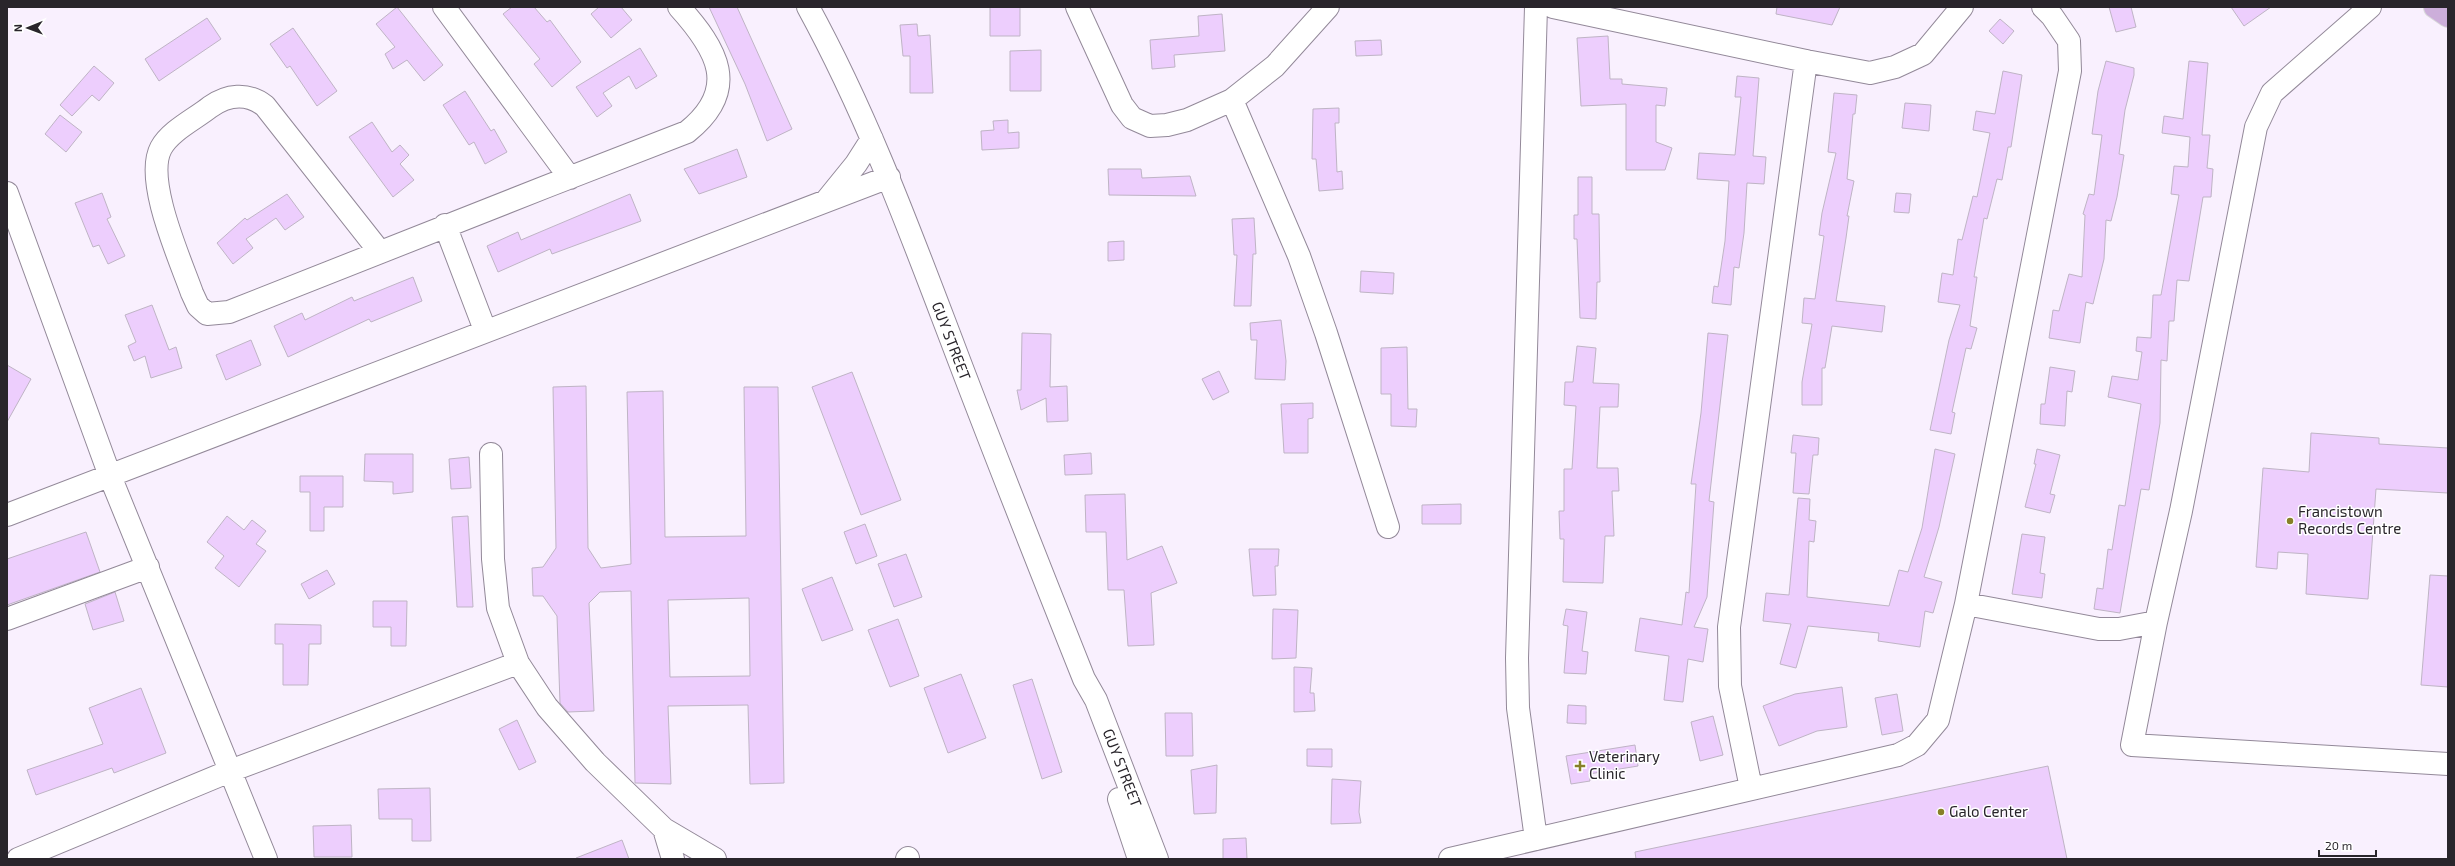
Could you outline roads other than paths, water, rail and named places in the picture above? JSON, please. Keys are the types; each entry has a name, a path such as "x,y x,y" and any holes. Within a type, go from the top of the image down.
{"main road":[{"path":"2434,7 2448,16"}],"street":[{"path":"444,7 570,178"},
{"path":"380,252 259,102 234,96 221,99 173,134 161,147 157,161 158,193 192,293 198,306 207,314 229,312 380,252 445,225 688,132 699,123 711,107 720,80 715,57 702,33 679,7"},
{"name":"GUY STREET","path":"808,7 836,58 889,177 1084,679 1096,700 1157,859"},
{"path":"1076,7 1122,105 1132,118 1150,126 1167,125 1187,120 1232,100 1275,66 1328,7"},
{"path":"1536,7 1516,658 1518,708 1536,839"},
{"path":"1553,7 1806,61 1870,72 1895,67 1922,54 1962,7"},
{"path":"1450,859 1898,755 1917,745 1938,720 1966,604 2070,71 2069,41 2052,16 2043,7"},
{"path":"2370,7 2272,93 2256,127 2182,503 2156,622 2132,745 2448,764"},
{"path":"1751,788 1730,686 1729,627 1806,61"},
{"path":"1232,100 1299,256 1326,333 1388,527"},
{"path":"826,201 856,164 872,139"},
{"path":"7,515 484,330 889,177"},
{"path":"7,193 110,476 266,859"},
{"path":"445,225 484,330"},
{"path":"491,454 493,559 498,608 518,663 547,707 586,751 664,829 715,859"},
{"path":"7,619 148,567"},
{"path":"1966,604 2099,629 2120,630 2156,622"},
{"path":"18,859 230,771 518,663"},
{"name":"GUY STREET","path":"1084,679 1086,705 1139,859"},
{"path":"664,829 673,859"}],"place":[{"name":"Francistown Records Centre","path":"2290,521"},
{"name":"Veterinary Clinic","path":"1580,766"},
{"name":"Galo Center","path":"1941,812"}]}
